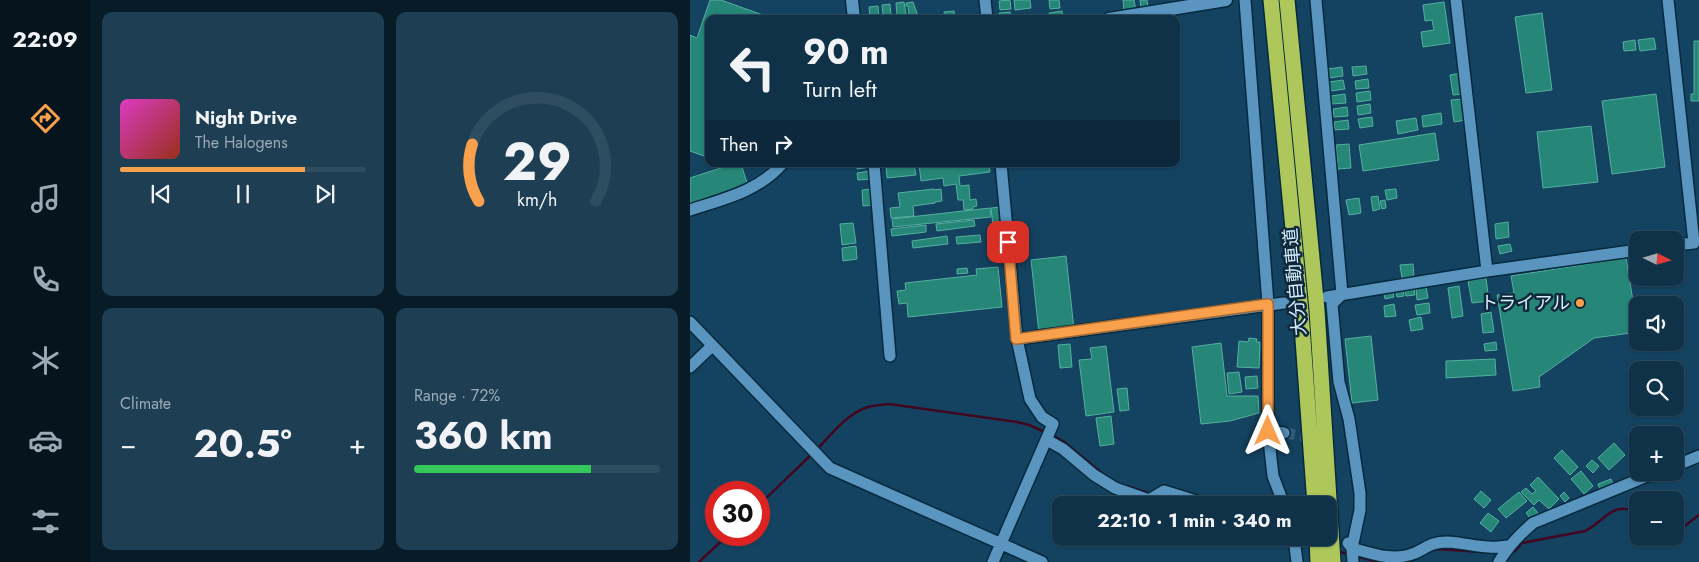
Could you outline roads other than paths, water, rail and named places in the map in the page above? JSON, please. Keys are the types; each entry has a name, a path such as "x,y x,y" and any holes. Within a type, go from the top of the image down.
{"highway":[{"name":"大分自動車道","path":"1271,0 1301,312 1314,496"},
{"name":"大分自動車道","path":"1287,0 1317,310 1334,562"},
{"path":"1317,546 1318,562"}],"street":[{"path":"852,0 854,15"},
{"path":"985,0 987,15"},
{"path":"1134,15 1226,0"},
{"path":"1245,0 1268,304 1268,431 1273,476 1281,496"},
{"path":"1316,0 1342,294"},
{"path":"1456,0 1488,271"},
{"path":"1668,0 1694,243 1684,244"},
{"path":"690,210 750,189 770,176 779,167"},
{"path":"874,167 890,356"},
{"path":"993,562 1053,424 1042,417 1030,398 1016,339 1001,167"},
{"path":"1327,297 1488,271 1629,251"},
{"path":"1342,294 1332,304 1339,382 1349,419 1360,493 1360,510 1351,552 1400,558 1415,553 1430,543 1447,542 1495,548 1504,553 1518,535 1533,523 1635,481"},
{"path":"1016,339 1284,302"},
{"path":"690,322 830,468 1042,562"},
{"path":"690,367 712,346"},
{"path":"1268,431 1284,433"},
{"path":"1049,434 1063,449 1094,475 1115,488 1138,496"},
{"path":"1684,462 1699,456"},
{"path":"1157,496 1164,491 1180,496"},
{"path":"1295,546 1297,562"}],"waterway":[{"path":"817,449 851,415 871,406 889,404 1017,422 1047,433"},
{"path":"1052,435 1063,441 1103,474"},
{"path":"770,494 813,453"},
{"path":"1127,486 1151,494"},
{"path":"1510,552 1515,551 1522,543 1585,531 1616,510 1629,510"},
{"path":"1684,526 1699,515"},
{"path":"699,562 716,546"},
{"path":"1407,562 1435,549 1499,553"},
{"path":"1338,551 1350,555"},
{"path":"1355,556 1378,562"}],"tunnel":[{"path":"1284,433 1317,438"}],"place":[{"name":"トライアル","path":"1580,303"}]}
